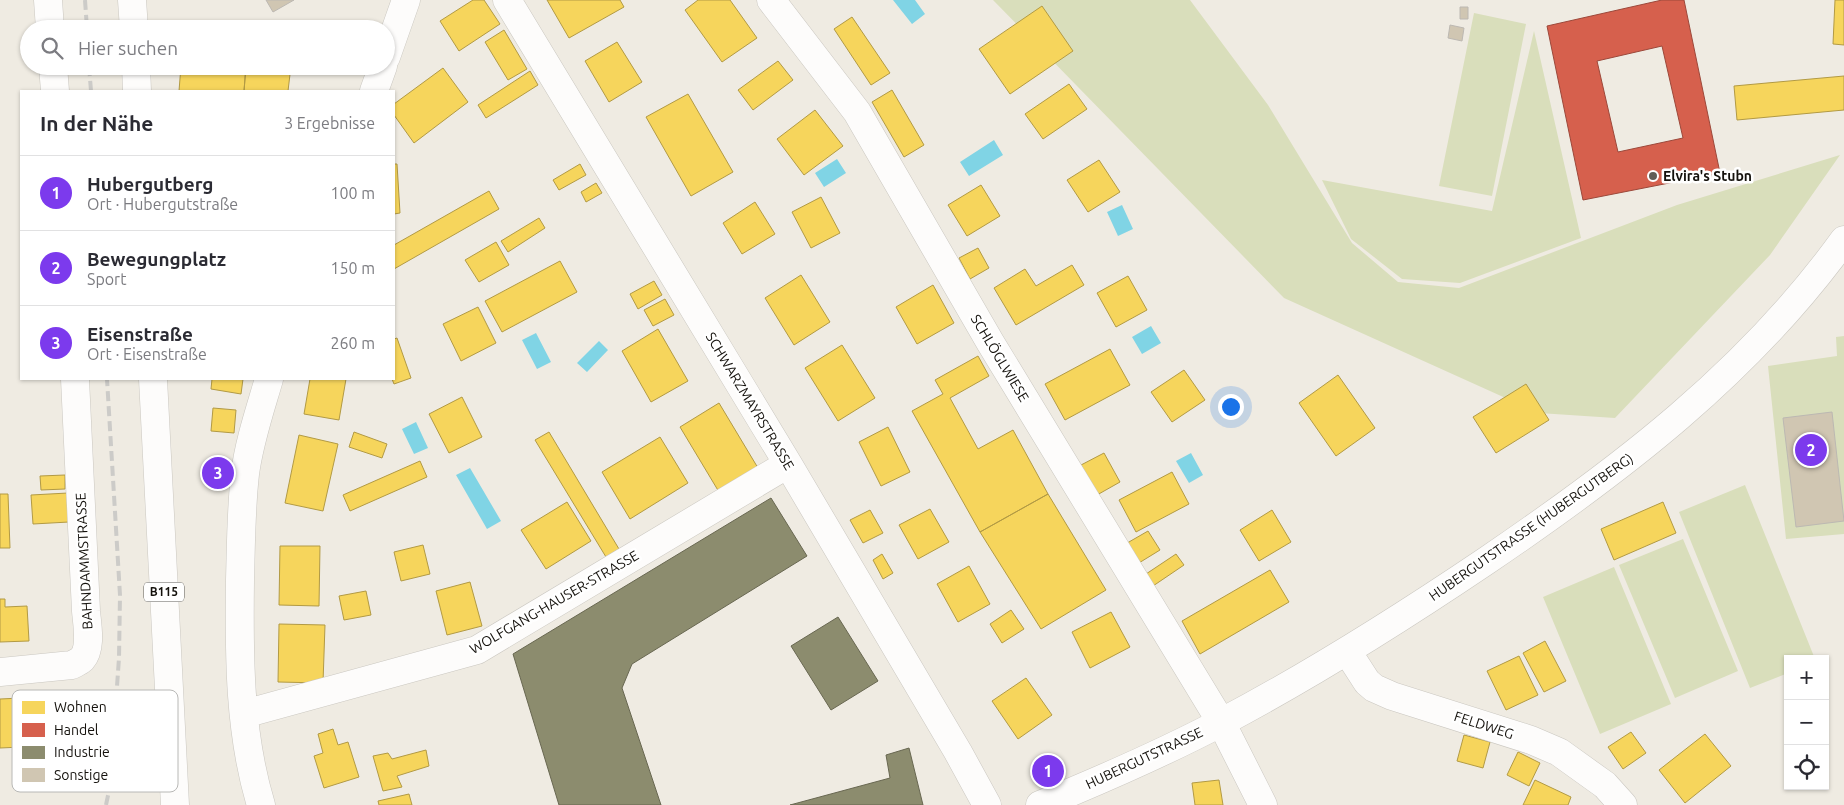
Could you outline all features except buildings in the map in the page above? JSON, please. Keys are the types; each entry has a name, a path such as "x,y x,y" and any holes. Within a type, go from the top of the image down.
{"street":[{"path":"48,0 49,20"},
{"path":"132,0 133,20"},
{"path":"395,31 406,0"},
{"name":"SCHWARZMAYRSTRASSE","path":"507,0 788,464 958,752 987,805"},
{"name":"SCHLÖGLWIESE","path":"771,0 857,112 990,342 1221,722 1263,805"},
{"path":"54,75 55,90"},
{"path":"136,75 137,90"},
{"path":"374,90 380,75"},
{"name":"HUBERGUTSTRASSE (HUBERGUTBERG)","path":"1221,722 1347,651 1430,599 1598,483 1706,394 1776,324 1819,275 1844,240"},
{"name":"BAHNDAMMSTRASSE","path":"0,672 72,665 81,660 85,654 87,640 86,611 75,380"},
{"name":"B115","path":"153,380 169,690"},
{"path":"261,805 249,757 244,714 240,606 242,519 246,474 249,454 269,380"},
{"name":"WOLFGANG-HAUSER-STRASSE","path":"244,714 477,650 788,464"},
{"name":"FELDWEG","path":"1347,651 1367,682 1374,688 1392,696 1530,740 1559,752 1605,785 1623,805"},
{"name":"HUBERGUTSTRASSE","path":"1040,805 1102,779 1221,722"},
{"name":"B115","path":"174,792 175,805"}],"green space":[{"path":"993,0 1190,0 1268,105 1352,243 1398,282 1459,288 1677,205 1840,155 1770,255 1615,418 1539,413 1284,298"},
{"path":"1474,13 1526,24 1492,196 1439,186"},
{"path":"1534,31 1581,238 1460,283 1402,279 1351,239 1322,180 1492,211"},
{"path":"1844,336 1844,534 1786,539 1768,366 1837,356 1836,337"},
{"path":"1745,485 1813,655 1784,655 1784,675 1750,688 1679,512"},
{"path":"1683,539 1738,671 1675,698 1619,565"},
{"path":"1614,567 1671,704 1600,734 1543,597"}],"water":[{"path":"893,0 915,0 925,14 912,24"},
{"path":"994,140 1003,155 969,176 960,162"},
{"path":"837,159 846,173 824,187 815,173"},
{"path":"1122,205 1133,229 1118,236 1107,212"},
{"path":"1151,326 1161,343 1142,354 1132,337"},
{"path":"536,333 551,362 537,369 522,340"},
{"path":"599,341 608,350 587,372 577,363"},
{"path":"416,422 428,448 414,454 402,429"},
{"path":"1191,453 1203,475 1189,483 1176,461"},
{"path":"470,468 501,521 487,529 456,475"}],"railway":[{"path":"85,0 86,20"},
{"path":"90,75 91,90"},
{"path":"107,380 120,595 117,690"},
{"path":"106,805 109,792"}],"place":[{"name":"Elvira's Stubn","path":"1653,176"},
{"name":"Bewegungplatz","path":"1811,450"},
{"name":"Eisenstraße","path":"218,473"},
{"name":"Hubergutberg","path":"1048,771"}]}
